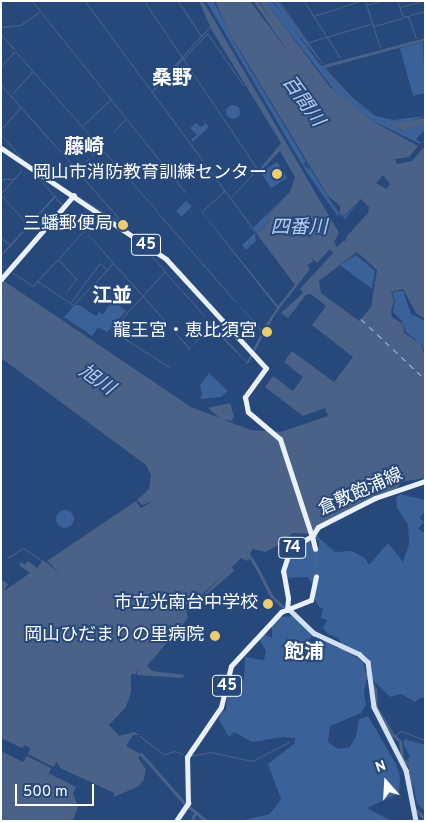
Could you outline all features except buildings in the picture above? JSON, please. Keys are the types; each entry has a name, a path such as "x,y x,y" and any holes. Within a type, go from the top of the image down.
{"main road":[{"name":"45","path":"1,149 162,257 253,360 265,369 244,397 243,404 248,412 274,432 281,442 315,549"},
{"path":"1,280 73,196"},
{"name":"倉敷飽浦線","path":"288,609 284,571 290,549 311,536 318,527 375,498 425,481"},
{"name":"45","path":"176,821 188,803 187,758 222,704 231,666 288,609 312,598 316,576"},
{"path":"288,609 314,633 366,660 375,709 406,770 416,821"}],"shaded area":[{"path":"206,1 213,1 238,49 335,208 344,217 359,202 345,219 337,212 339,218 306,171","holes":["306,162 310,171 303,164"]},
{"path":"265,1 272,1 319,63 362,107 373,115 393,120 425,116 409,122 386,121 403,131 425,124 425,130 416,139 422,145 375,122 338,95"},
{"path":"273,1 278,1 322,63 288,23"},
{"path":"423,42 425,93 413,96 400,48"},
{"path":"233,105 238,107 240,112 238,117 233,119 228,117 226,112 228,107"},
{"path":"203,120 209,127 193,142 191,139 197,135 190,128 196,123 201,127 205,124"},
{"path":"277,162 287,178 271,188 261,172"},
{"path":"290,192 267,217 269,220 258,233 253,228"},
{"path":"186,201 192,207 182,217 176,211"},
{"path":"255,233 256,241 246,250 242,245"},
{"path":"356,255 375,271 372,289 340,265"},
{"path":"403,291 411,314 425,321 425,355 422,345 406,332 402,321 393,312 395,300 392,293"},
{"path":"112,301 125,312 107,332 98,327 92,336 64,317 75,305 79,305 96,316 99,312 103,314"},
{"path":"209,373 228,391 221,397 200,399 202,394 200,385"},
{"path":"400,494 425,500 425,511 420,518 424,522 418,529 425,533 425,700 422,697 415,702 401,694 390,697 370,677 371,667 366,657 343,646 338,638 328,634 323,628 327,620 321,618 323,609 318,606 314,597 316,590 308,577 285,578 290,553 311,539 319,548 319,541 314,539 316,535 335,552 352,551 365,558 369,565 388,543 403,562 409,544 408,524 397,508 396,498"},
{"path":"61,510 69,510 74,515 72,526 61,528 56,523 56,515"},
{"path":"294,616 312,635 307,644 312,650 316,647 314,640 319,643 321,639 363,661 367,678 364,692 366,705 361,713 330,726 328,742 338,749 350,747 356,736 359,719 368,716 396,764 400,777 399,793 367,808 391,821 240,821 270,814 281,799 268,764 295,743 295,738 283,737 252,742 234,732 229,737 219,720 221,711 226,711 227,698 234,687 244,680 245,657 264,660 266,651 260,640 265,634 272,638 272,625 279,617"},
{"path":"405,739 425,745 425,811 417,803 408,759 410,757 403,743"}],"water":[{"path":"199,1 203,1 339,233 334,242 337,247 344,240 346,242 346,236 350,240 347,236 368,213 369,207 361,199 344,216 340,213 340,206 328,196 231,36 215,1 250,1 290,54 253,1 258,1 274,23 259,1 265,1 330,87 374,122 418,146 409,157 395,159 397,164 412,161 425,146 425,319 416,313 403,289 391,292 394,301 391,310 392,317 403,324 404,333 421,344 425,357 425,478 401,482 398,488 317,527 312,534 292,533 279,545 265,552 253,549 250,553 251,558 246,561 241,558 232,567 234,571 206,595 202,603 201,597 231,568 199,597 200,602 197,599 185,605 188,618 147,666 152,671 185,675 182,678 137,675 138,668 136,674 131,674 131,692 126,707 109,725 119,736 134,732 140,735 133,735 126,746 141,754 138,758 146,769 144,779 139,786 114,797 114,793 60,768 57,762 63,754 53,767 28,754 30,748 25,745 22,748 1,738 1,579 8,584 4,591 30,573 19,565 21,562 25,565 28,561 37,568 43,560 61,574 47,561 136,501 141,508 153,501 142,505 137,500 149,489 151,475 146,465 1,358 1,279 191,407 220,418 208,408 230,403 234,416 232,421 224,420 251,430 281,432 328,416 325,408 303,416 265,387 273,376 293,391 303,377 284,362 292,351 334,382 353,357 312,325 326,306 311,294 306,295 288,318 281,313 303,293 300,289 333,253 330,249 317,263 312,258 313,262 307,265 310,269 276,313 248,364 220,336 207,331 164,375 189,349 165,321 190,348 206,330 220,335 203,315 247,362 262,332 234,300 262,330 277,308 185,191 278,306 295,285 254,230 258,233 269,221 267,217 290,192 295,177 280,151 259,173 258,171 281,143 211,29","holes":["383,175 390,184 386,189 376,183","357,252 377,270 371,307 359,321 321,293 319,281"]},
{"path":"425,118 425,124 403,131 385,121 405,122"},
{"path":"1,751 23,762 27,756 51,768 48,778 50,774 76,787 73,794 78,806 73,821 1,821"}],"waterway":[{"path":"32,1 185,192"},
{"path":"85,1 151,91"},
{"path":"144,1 258,170"},
{"path":"178,1 201,36"},
{"path":"279,1 322,63"},
{"path":"304,1 340,58"},
{"path":"314,16 360,1"},
{"path":"365,1 380,48"},
{"path":"367,5 381,1"},
{"path":"397,1 403,17 408,16 416,38"},
{"path":"400,7 423,1"},
{"path":"410,15 425,11"},
{"path":"1,27 20,25 39,12"},
{"path":"374,26 402,18"},
{"path":"309,42 370,24"},
{"path":"152,90 210,26"},
{"path":"184,58 207,33 243,85 247,83"},
{"path":"1,35 14,49"},
{"path":"324,66 425,39"},
{"path":"15,51 157,211"},
{"path":"1,66 14,52"},
{"path":"153,91 182,59"},
{"path":"324,67 349,96 373,114"},
{"path":"12,94 32,72"},
{"path":"1,85 48,138"},
{"path":"152,92 203,161"},
{"path":"82,126 111,99"},
{"path":"1,129 21,107"},
{"path":"113,132 125,119"},
{"path":"1,135 20,156"},
{"path":"50,140 77,170"},
{"path":"91,156 97,150"},
{"path":"86,161 89,158"},
{"path":"204,163 254,230"},
{"path":"1,193 21,171"},
{"path":"231,197 255,171"},
{"path":"78,172 129,230"},
{"path":"35,174 61,204"},
{"path":"44,174 60,185"},
{"path":"1,179 12,179"},
{"path":"202,211 224,191"},
{"path":"1,195 27,224"},
{"path":"3,252 54,196"},
{"path":"77,196 121,223"},
{"path":"29,225 54,197"},
{"path":"158,213 235,301"},
{"path":"75,219 84,229"},
{"path":"1,255 28,226"},
{"path":"59,258 84,230"},
{"path":"88,235 91,238"},
{"path":"1,238 9,244"},
{"path":"94,241 112,262"},
{"path":"143,246 164,270"},
{"path":"58,259 76,279 67,291"},
{"path":"37,281 57,260"},
{"path":"82,286 100,263 106,269"},
{"path":"113,263 141,294"},
{"path":"94,284 112,264"},
{"path":"1,265 5,267"},
{"path":"165,271 111,330 169,367"},
{"path":"165,272 192,302"},
{"path":"13,273 33,286 37,281 73,305 93,284 126,312"},
{"path":"71,302 82,287"},
{"path":"143,296 165,321"},
{"path":"193,303 204,316"},
{"path":"7,558 23,548 42,561"},
{"path":"251,558 258,570"},
{"path":"258,570 272,597 283,607"},
{"path":"340,648 355,654"},
{"path":"368,669 366,675 375,689 376,707 393,735 400,741 402,758 410,766 411,793"},
{"path":"394,736 401,731 425,740"},
{"path":"140,736 163,754"},
{"path":"190,756 210,752 252,761 289,742"},
{"path":"165,754 175,751 182,754"},
{"path":"141,754 186,805"},
{"path":"189,807 206,821"},
{"path":"413,807 425,819"},
{"path":"191,821 195,813"}],"ferry route":[{"path":"361,319 425,379"}],"tunnel":[{"path":"315,549 316,577"}],"place":[{"name":"岡山市消防教育訓練センター","path":"277,174"},
{"name":"三蟠郵便局","path":"123,225"},
{"name":"龍王宮・恵比須宮","path":"267,332"},
{"name":"市立光南台中学校","path":"268,604"},
{"name":"岡山ひだまりの里病院","path":"215,636"}],"district":[{"name":"桑野","path":"172,79"},
{"name":"藤崎","path":"84,148"},
{"name":"江並","path":"112,297"},
{"name":"飽浦","path":"304,653"}],"water label":[{"name":"百間川","path":"302,102"},
{"name":"四番川","path":"299,229"},
{"name":"旭川","path":"96,381"}]}
